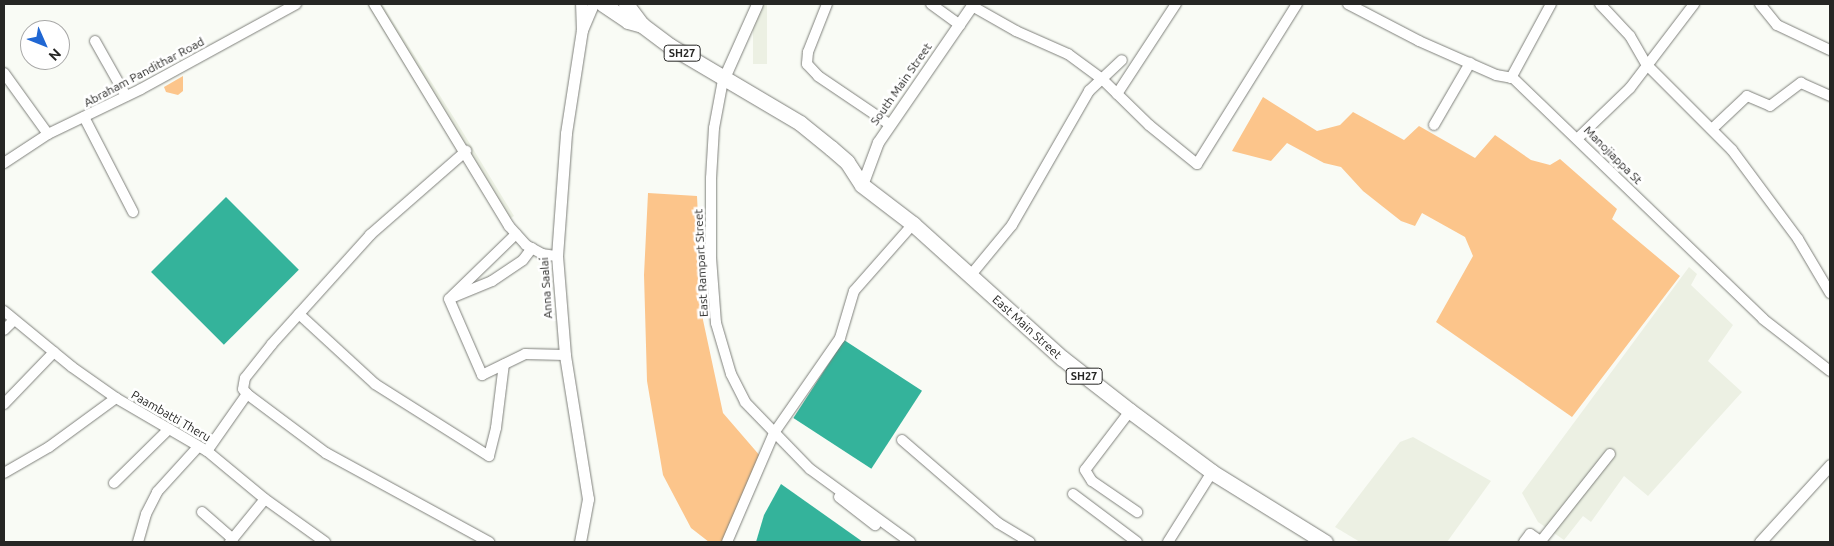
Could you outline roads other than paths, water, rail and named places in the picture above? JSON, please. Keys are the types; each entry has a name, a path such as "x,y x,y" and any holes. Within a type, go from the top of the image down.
{"main road":[{"name":"SH27","path":"603,4 628,21 642,25 723,80 800,123 847,162 862,186"},
{"name":"SH27","path":"626,4 642,25"},
{"name":"East Main Street","path":"862,186 913,224 1062,358 1130,412 1212,472 1325,542"}],"street":[{"name":"Abraham Pandithar Road","path":"4,163 48,134 126,96 296,4"},
{"path":"374,4 516,234 532,248 557,256"},
{"name":"Anna Saalai","path":"580,542 588,499 564,355 557,256 566,133 582,30 581,4"},
{"name":"Anna Saalai","path":"582,30 593,4"},
{"path":"723,80 757,4"},
{"path":"827,4 808,52 807,64 818,76 889,124"},
{"path":"931,4 960,25"},
{"path":"1117,94 1176,4"},
{"path":"973,5 1068,54 1102,79 1197,164 1297,4"},
{"name":"Manojiappa St","path":"1348,4 1470,63 1511,78 1578,138 1763,319 1830,371"},
{"path":"1511,78 1551,4"},
{"path":"1600,4 1630,36 1651,69 1732,150 1798,239 1830,293"},
{"path":"1578,138 1615,106 1651,69 1694,4"},
{"path":"1760,4 1778,25 1830,50"},
{"name":"South Main Street","path":"862,186 878,142 889,124 973,5"},
{"path":"95,40 126,96"},
{"path":"970,276 1012,225 1089,91 1122,60"},
{"path":"1434,125 1470,63"},
{"path":"4,73 48,134"},
{"name":"East Rampart Street","path":"723,80 714,128 711,178 713,298 723,352 731,374 745,402 810,469 910,542"},
{"path":"1712,129 1747,96 1770,106 1801,83 1830,96"},
{"path":"84,116 134,212"},
{"path":"466,151 370,235 245,378 243,389 247,394 326,453 489,542"},
{"path":"726,542 774,433 840,338 858,285 913,224"},
{"path":"449,299 516,234"},
{"path":"449,299 492,281 523,260 532,248"},
{"path":"449,299 482,375 525,354 564,355"},
{"name":"Paambatti Theru","path":"4,311 54,352 116,398 202,449 265,499 325,542"},
{"path":"299,314 375,384 488,456 496,428 504,364"},
{"path":"4,330 14,320"},
{"path":"4,404 54,352"},
{"path":"138,542 146,514 156,492 202,449 247,394"},
{"path":"4,473 49,447 116,398"},
{"path":"1130,412 1085,470 1092,481 1137,512"},
{"path":"114,483 169,429"},
{"path":"902,440 998,524 1030,542"},
{"path":"1524,542 1530,534 1541,542 1610,454"},
{"path":"1760,542 1830,465"},
{"path":"810,469 853,509 899,542"},
{"path":"1168,542 1212,472"},
{"path":"1073,494 1137,542"},
{"path":"202,512 231,540 265,499"}]}
